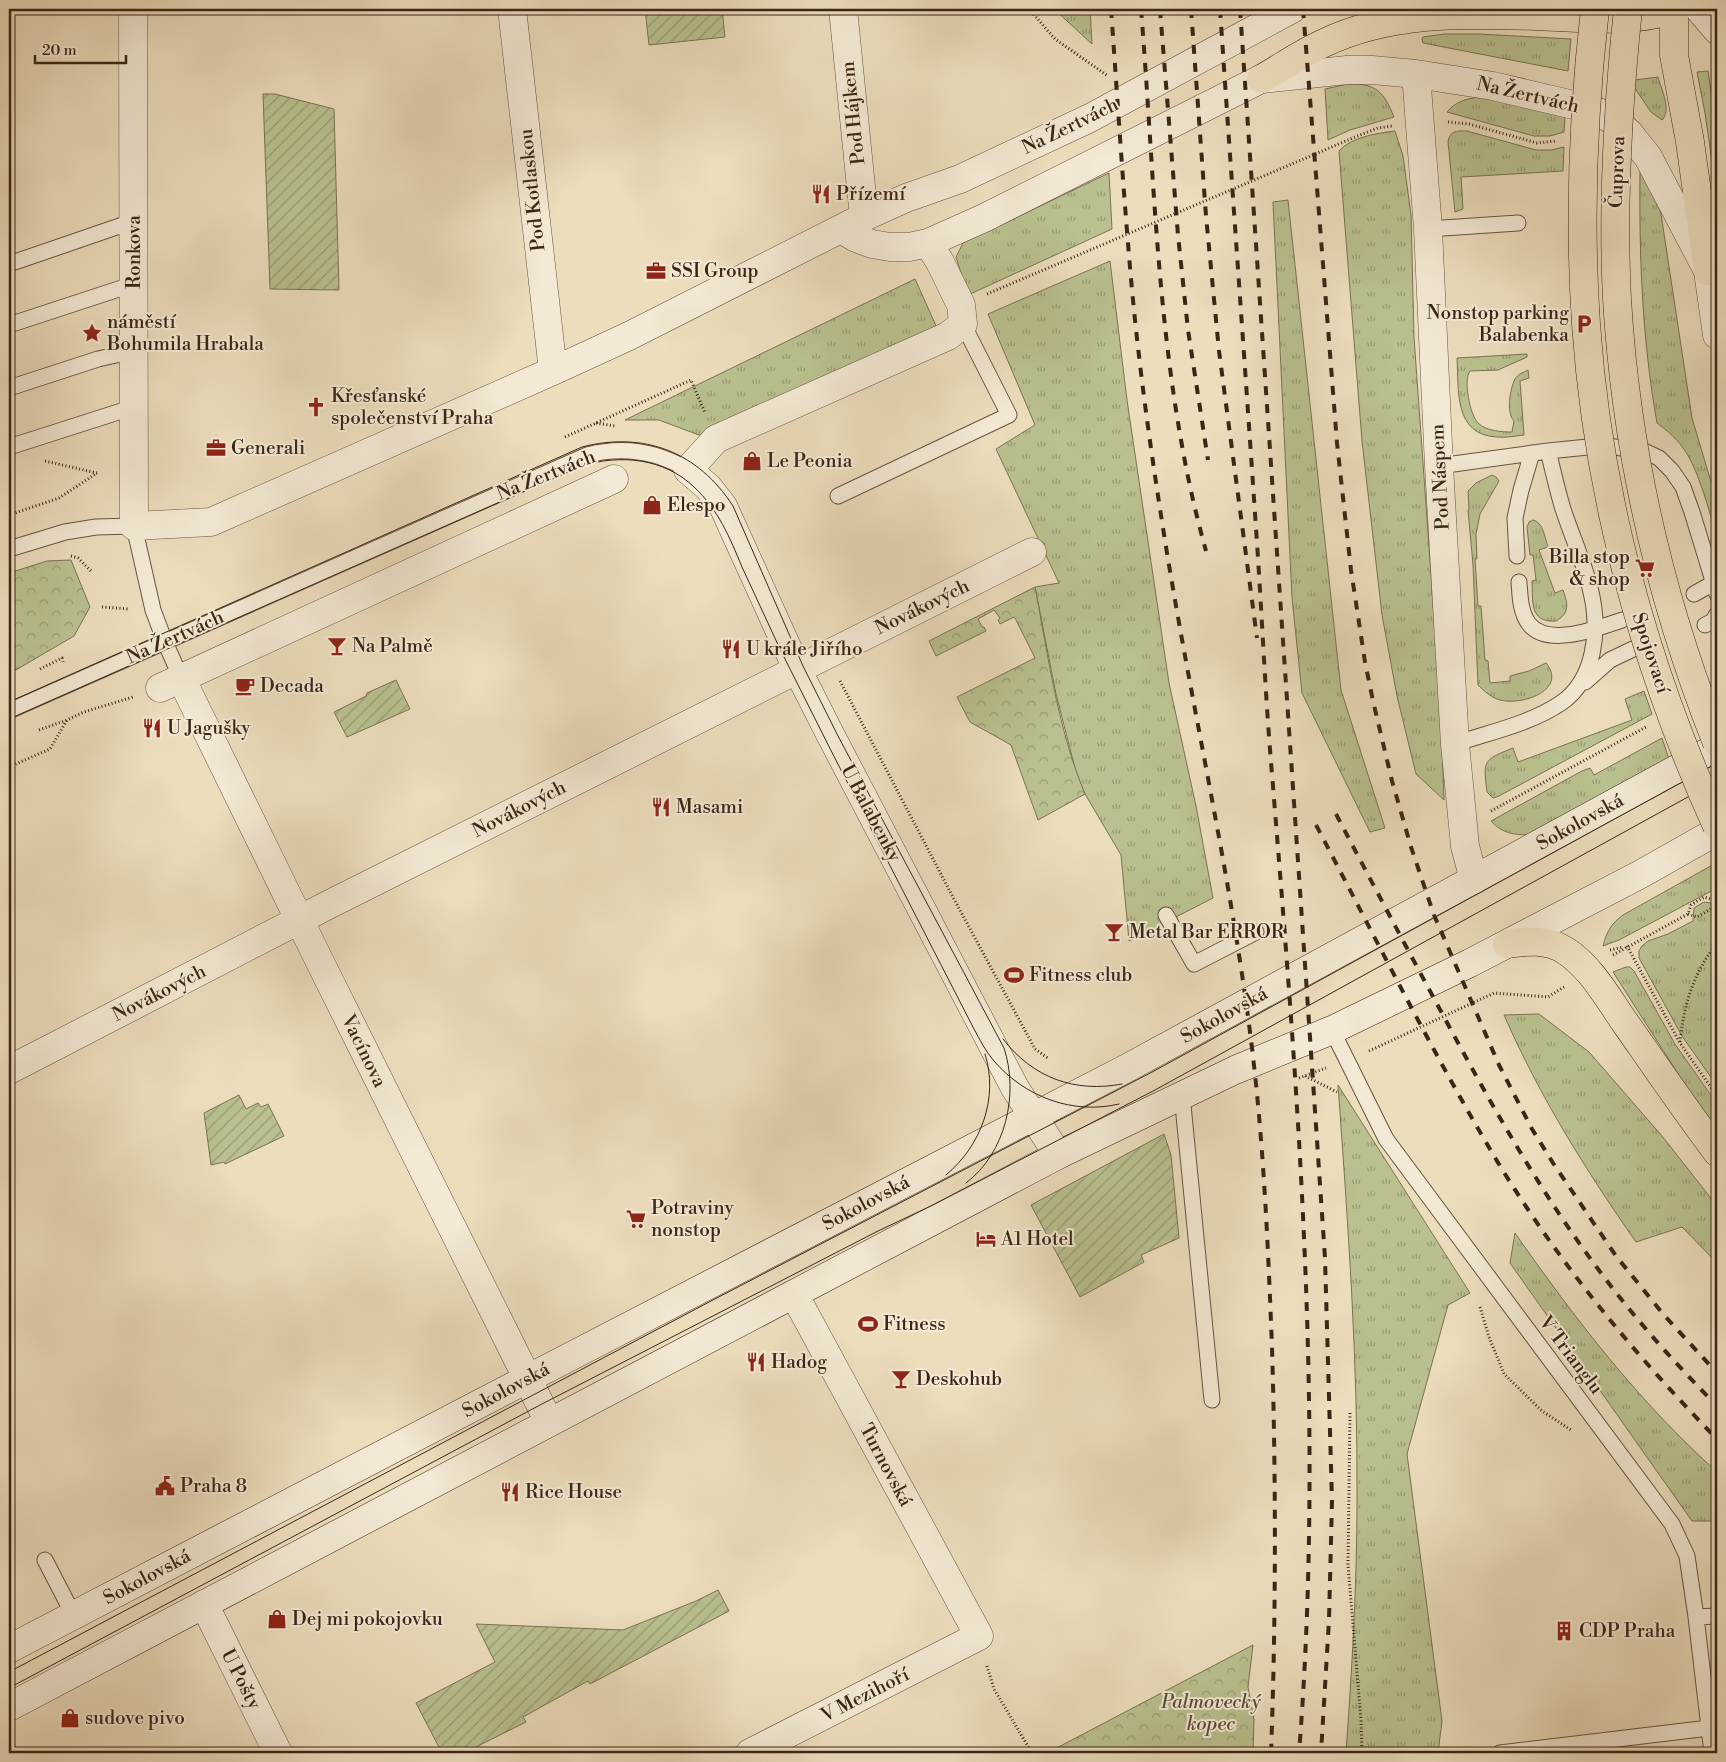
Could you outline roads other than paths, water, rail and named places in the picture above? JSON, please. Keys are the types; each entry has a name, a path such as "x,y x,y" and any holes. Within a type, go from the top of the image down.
{"main road":[{"name":"Čuprova","path":"1586,324 1583,175 1587,84 1595,9"},
{"name":"Čuprova","path":"1620,336 1616,255 1616,177 1620,97 1659,10"},
{"path":"1262,79 1323,43 1349,32 1405,18 1472,14 1620,18 1659,10 1674,55 1690,142 1708,271"},
{"name":"Spojovací","path":"1586,324 1600,443 1624,565 1660,685 1688,759 1717,826"},
{"name":"Spojovací","path":"1620,336 1636,459 1652,534 1677,630 1717,743"},
{"path":"1507,944 1528,941 1549,944 1564,950 1575,958 1602,989 1717,1152"}],"street":[{"name":"Ronkova","path":"133,9 134,526"},
{"name":"Pod Kotlaskou","path":"512,9 553,371"},
{"name":"Pod Hájkem","path":"843,9 852,223"},
{"name":"Na Žertvách","path":"134,526 211,522 553,371 629,336 852,223 906,198 960,179 1090,118 1292,9"},
{"path":"1700,9 1717,30"},
{"name":"Na Žertvách","path":"1262,79 1347,70 1416,74 1493,86 1558,100 1598,112 1618,123 1634,138 1648,157 1708,271"},
{"name":"Pod Náspem","path":"1416,74 1428,229 1455,744 1465,846 1474,880"},
{"path":"852,223 856,238 872,244 909,246 928,242 984,218 1262,79"},
{"path":"688,470 716,439 948,336 962,314 928,242"},
{"path":"1708,271 1717,335"},
{"name":"U Balabenky","path":"688,470 708,487 723,506 798,669 834,742 1015,1088 1058,1155"},
{"name":"Na Žertvách","path":"170,683 614,479"},
{"name":"Novákových","path":"9,1070 300,920 1032,552"},
{"name":"Vacínova","path":"170,683 300,920 549,1422"},
{"name":"Sokolovská","path":"9,1649 527,1378 1129,1067 1717,748"},
{"path":"9,1707 1058,1155 1234,1070 1332,1030 1507,944 1641,874 1717,831"},
{"name":"Turnovská","path":"794,1294 979,1636"},
{"name":"U Pošty","path":"204,1604 278,1753"},
{"name":"V Mezihoří","path":"750,1753 979,1636"}],"lane":[{"path":"9,264 134,221"},
{"path":"1428,229 1518,223"},
{"path":"9,325 134,284"},
{"path":"838,496 1009,415 962,314"},
{"path":"9,388 98,359 134,350"},
{"path":"9,447 134,407"},
{"path":"1439,466 1548,450 1607,446 1644,451 1659,458 1672,471 1683,487 1716,586 1694,594"},
{"name":"Na Žertvách","path":"9,711 587,455 614,450 644,452 668,459 688,470"},
{"path":"1548,450 1563,509 1591,592 1594,630 1591,659 1588,671 1573,694"},
{"path":"1517,556 1515,518 1532,453"},
{"path":"9,549 73,531 96,527 134,526"},
{"name":"Ronkova","path":"134,526 153,610 164,642 170,683"},
{"path":"1519,582 1524,615 1528,623 1543,633 1553,635 1594,630 1622,620"},
{"path":"1705,625 1712,621 1717,614"},
{"path":"1455,744 1544,713 1561,704 1610,660 1633,650"},
{"path":"1166,915 1194,964 1256,932"},
{"name":"V Trianglu","path":"1332,1030 1386,1139 1672,1524 1687,1556 1712,1753"},
{"path":"1182,1095 1212,1400"},
{"path":"45,1560 74,1616"},
{"path":"1696,1617 1717,1616"},
{"path":"1500,1753 1709,1728"}],"tram line":[{"path":"9,702 582,447 605,443 627,442 648,444 668,450 686,459 719,487 733,506 803,666 838,736 1004,1048 1010,1084 1006,1122 991,1156 966,1183"},
{"path":"9,719 581,466 611,460 641,461 655,464 682,477 694,487 717,514 804,697 988,1054 1006,1074 1035,1093 1051,1100 1067,1105 1084,1107 1102,1107 1119,1104"},
{"path":"9,1672 711,1301 1154,1071 1717,763"},
{"path":"9,1688 540,1405 1155,1090 1717,781"},
{"path":"1003,1039 1028,1064 1056,1080 1088,1086 1122,1084"},
{"path":"946,1175 969,1150 984,1120 990,1087 985,1054"}],"railway":[{"path":"1111,9 1129,255 1145,404 1161,516 1244,986 1260,1123 1269,1272 1274,1449 1275,1601 1271,1753"},
{"path":"1141,9 1156,231 1167,341 1185,464 1206,551"},
{"path":"1160,9 1178,235 1188,330 1208,460"},
{"path":"1191,9 1206,216 1219,351 1257,638"},
{"path":"1220,9 1269,735 1299,1134 1305,1258 1309,1381 1309,1505 1306,1629 1299,1753"},
{"path":"1240,9 1325,1258 1332,1501 1329,1620 1321,1753"},
{"path":"1303,9 1337,443 1351,570 1373,701 1392,781 1411,847 1434,915 1499,1065 1532,1129 1616,1256 1663,1314 1717,1373"},
{"path":"1336,814 1474,1072 1533,1173 1575,1238 1640,1323 1717,1406"},
{"path":"1316,825 1404,994 1473,1120 1521,1199 1599,1306 1656,1374 1717,1439"}],"place":[{"name":"Přízemí","path":"821,194"},
{"name":"SSI Group","path":"656,271"},
{"name":"Nonstop parking Balabenka","path":"1584,324"},
{"name":"náměstí Bohumila Hrabala","path":"92,333"},
{"name":"Křesťanské společenství Praha","path":"316,407"},
{"name":"Generali","path":"216,448"},
{"name":"Le Peonia","path":"752,461"},
{"name":"Elespo","path":"652,505"},
{"name":"Billa stop & shop","path":"1645,568"},
{"name":"Na Palmě","path":"337,646"},
{"name":"U krále Jiřího","path":"731,649"},
{"name":"Decada","path":"245,686"},
{"name":"U Jagušky","path":"152,728"},
{"name":"Masami","path":"661,807"},
{"name":"Metal Bar ERROR","path":"1114,932"},
{"name":"Fitness club","path":"1014,975"},
{"name":"Potraviny nonstop","path":"636,1219"},
{"name":"A1 Hotel","path":"986,1239"},
{"name":"Fitness","path":"868,1324"},
{"name":"Hadog","path":"756,1362"},
{"name":"Deskohub","path":"901,1379"},
{"name":"Praha 8","path":"165,1486"},
{"name":"Rice House","path":"510,1492"},
{"name":"Dej mi pokojovku","path":"277,1619"},
{"name":"CDP Praha","path":"1564,1631"},
{"name":"sudove pivo","path":"70,1718"}],"park label":[{"name":"Palmovecký kopec","path":"1211,1713"}]}
